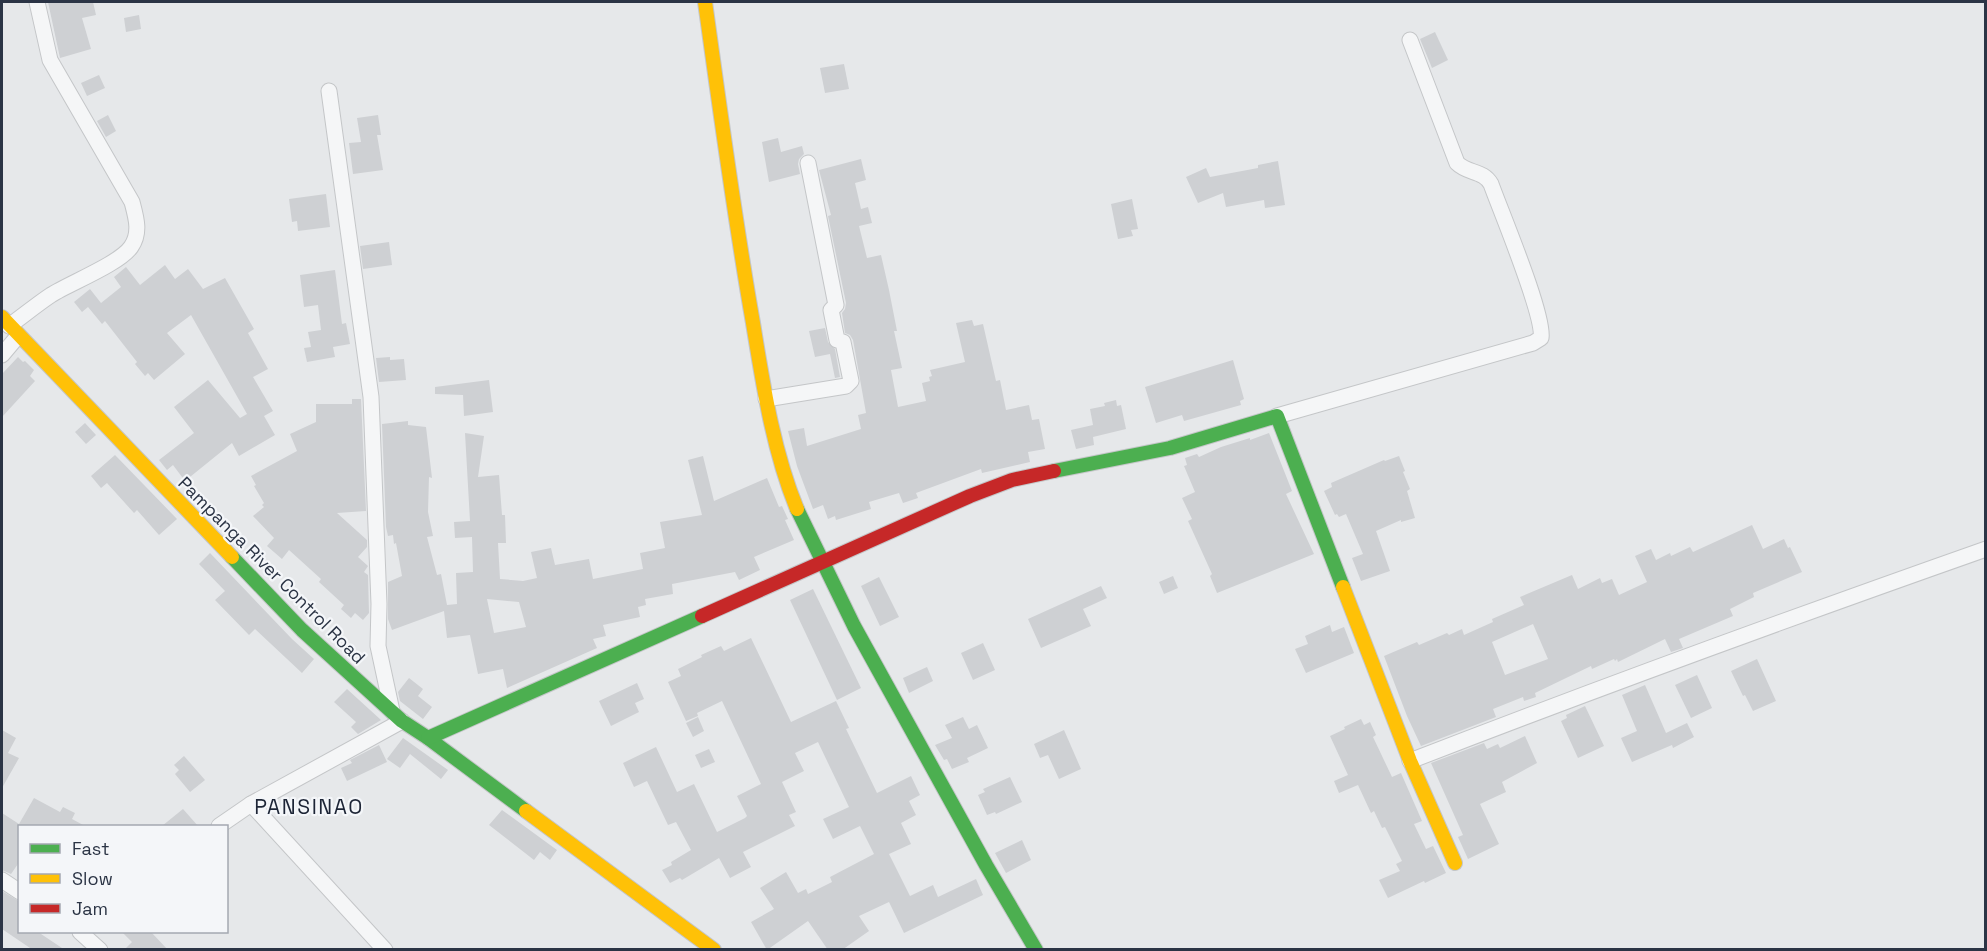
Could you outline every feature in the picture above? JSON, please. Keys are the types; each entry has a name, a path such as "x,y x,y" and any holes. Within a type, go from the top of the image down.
{"street":[{"path":"2,355 9,326 51,295 109,264 130,249 135,239 138,223 132,202 50,60 37,2"},
{"path":"705,2 739,243 766,399 784,470 796,506 865,645 986,865 1036,950"},
{"path":"428,738 970,496 1012,480 1170,448 1533,343 1540,338 1542,330 1491,184 1482,174 1468,171 1456,163 1410,40"},
{"path":"220,825 251,804 397,716 378,646 379,604 371,398 329,91"},
{"path":"766,399 846,386 851,381 843,342 837,340 831,309 836,305 808,163"},
{"name":"Pampanga River Control Road","path":"9,326 302,630 397,716 714,950"},
{"path":"1276,416 1410,761 1455,863"},
{"path":"1410,761 1787,619 1986,549"},
{"path":"251,804 385,950"},
{"path":"2,880 18,891"},
{"path":"84,933 100,950"}],"building":[{"path":"48,2 93,2 96,15 82,18 91,49 60,58"},
{"path":"139,15 141,29 126,32 124,18"},
{"path":"1435,32 1448,60 1432,68 1420,39"},
{"path":"844,64 849,89 825,93 820,68"},
{"path":"99,75 105,88 87,96 81,83"},
{"path":"108,115 116,131 106,137 97,121"},
{"path":"378,115 381,135 377,135 383,170 353,174 349,143 361,142 357,118"},
{"path":"778,138 781,152 802,146 804,154 798,164 800,174 769,182 762,142"},
{"path":"861,159 866,180 855,183 861,209 868,207 872,223 859,226 867,258 881,255 889,290 897,331 894,331 902,368 891,370 898,407 926,401 922,383 930,381 929,377 932,376 930,370 965,362 956,323 972,320 974,326 983,324 996,381 1000,380 1006,410 1029,405 1032,420 1039,419 1045,449 1028,452 1030,462 982,473 981,469 916,493 918,498 903,503 899,493 869,502 871,509 836,520 835,516 828,519 823,505 813,509 797,466 788,431 804,428 807,446 861,429 858,415 866,413 853,340 845,333 842,313 846,303 828,216 831,215 819,170"},
{"path":"1278,161 1285,205 1265,208 1264,200 1226,207 1223,193 1198,203 1186,177 1206,168 1210,177 1258,168 1258,165"},
{"path":"326,194 330,227 298,231 297,221 292,222 289,199"},
{"path":"1132,199 1138,229 1131,230 1133,236 1118,239 1111,204"},
{"path":"389,242 392,265 363,269 360,246"},
{"path":"165,265 175,279 188,269 203,289 225,278 254,329 248,333 268,369 253,377 273,411 264,416 275,435 239,456 232,443 185,481 173,465 167,470 159,460 194,433 174,407 208,380 240,418 247,414 191,315 167,333 185,354 154,380 148,373 145,376 135,364 137,362 105,321 102,324 88,307 82,312 74,302 90,289 101,303 121,287 114,277 126,267 140,285"},
{"path":"335,270 342,324 346,323 350,344 333,347 335,357 307,362 304,348 311,347 308,332 321,330 318,305 304,307 300,275"},
{"path":"825,328 828,342 835,349 840,377 835,378 830,354 815,357 809,331"},
{"path":"18,357 34,370 30,376 35,381 2,417 2,374"},
{"path":"390,357 390,360 404,359 406,380 379,382 376,358"},
{"path":"1233,360 1244,399 1240,401 1241,405 1184,421 1182,415 1156,423 1145,387"},
{"path":"489,380 493,412 464,416 463,395 435,394 435,387"},
{"path":"352,399 361,399 366,511 337,513 367,540 367,547 358,557 368,566 364,572 368,575 369,613 363,620 355,613 351,618 341,609 344,605 319,582 321,579 289,550 282,559 267,546 274,538 253,516 264,507 262,505 264,503 251,476 297,451 290,434 316,422 316,404 352,404"},
{"path":"1116,400 1117,406 1121,405 1126,429 1093,437 1094,445 1076,449 1071,430 1093,425 1090,409 1105,406 1104,403"},
{"path":"408,421 408,425 426,427 432,478 429,477 428,512 433,536 427,537 437,575 441,574 447,605 457,604 456,573 473,572 472,537 455,538 454,522 470,521 465,433 484,436 478,477 499,475 502,515 505,515 506,543 498,543 500,579 523,581 537,578 531,552 551,548 555,565 589,559 593,579 643,569 640,553 665,548 660,522 702,515 688,460 703,456 714,501 767,478 779,507 782,506 788,519 785,520 794,540 754,557 760,570 739,580 735,572 672,584 673,594 645,599 646,605 638,607 640,617 603,625 606,636 593,639 597,648 507,688 503,669 478,674 470,635 447,638 444,611 392,630 388,619 388,582 402,576 396,543 394,544 393,535 388,536 386,527 382,424","holes":["487,599 519,602 526,627 494,633"]},
{"path":"85,423 96,435 86,444 75,432"},
{"path":"1269,433 1292,491 1286,494 1314,554 1217,593 1210,576 1212,574 1188,521 1192,519 1182,498 1195,492 1184,466 1187,465 1185,458 1197,454 1199,457 1221,447"},
{"path":"115,455 177,519 159,535 137,510 134,513 107,483 101,488 91,476"},
{"path":"1399,456 1410,489 1407,491 1415,518 1401,522 1401,520 1376,531 1390,571 1361,581 1352,558 1363,554 1346,514 1339,517 1335,515 1324,491 1332,487 1331,483 1384,460"},
{"path":"1752,525 1763,549 1784,539 1802,572 1753,593 1754,597 1730,609 1733,616 1679,639 1683,648 1671,652 1665,639 1618,662 1614,659 1592,669 1591,666 1535,693 1536,697 1524,701 1523,697 1493,709 1496,717 1421,746 1384,656 1417,642 1419,645 1462,629 1464,635 1524,605 1520,597 1572,575 1578,589 1600,578 1602,583 1612,579 1619,595 1647,582 1635,556 1651,549 1656,560 1690,547 1693,552","holes":["1533,624 1548,659 1505,675 1492,642"]},
{"path":"210,553 314,659 302,673 255,629 249,635 215,600 225,591 199,564"},
{"path":"1173,576 1178,588 1164,594 1159,582"},
{"path":"879,577 899,617 880,626 861,586"},
{"path":"1101,586 1107,598 1083,609 1091,626 1041,648 1028,619"},
{"path":"813,589 861,688 837,700 790,600"},
{"path":"1330,625 1332,632 1344,627 1354,653 1306,673 1295,649 1308,644 1305,636"},
{"path":"751,638 791,722 836,701 849,728 846,729 877,793 911,776 920,795 909,801 916,815 901,823 911,844 889,854 910,896 933,885 938,897 976,879 983,895 904,933 889,902 859,916 869,931 842,950 828,950 808,921 767,950 751,922 774,909 760,888 786,872 798,893 806,889 808,894 832,882 830,877 874,854 860,826 833,839 823,819 849,807 818,742 795,753 804,771 782,782 796,812 789,815 795,826 743,852 751,867 730,878 719,858 682,880 680,878 670,883 662,870 691,850 676,822 668,825 647,781 634,787 623,763 656,747 677,792 694,784 717,832 745,818 747,816 737,796 761,784 722,701 686,721 668,682 681,676 678,669 702,657 701,655 721,646 724,651"},
{"path":"983,643 995,670 973,680 961,653"},
{"path":"1757,659 1776,701 1753,711 1731,671"},
{"path":"927,667 933,681 909,693 903,678"},
{"path":"1697,675 1712,708 1691,718 1675,685"},
{"path":"409,678 423,689 418,696 432,707 423,719 400,701 398,692"},
{"path":"637,683 644,699 635,703 639,712 611,726 599,701"},
{"path":"1645,685 1666,733 1687,723 1694,737 1673,748 1672,745 1632,762 1621,738 1637,731 1622,695"},
{"path":"347,689 381,720 358,734 351,727 356,722 334,702"},
{"path":"1585,706 1604,746 1578,758 1561,721 1567,718 1566,715"},
{"path":"698,717 704,731 693,737 686,723"},
{"path":"963,717 969,729 977,725 988,748 967,758 969,762 952,769 935,745 952,738 945,725"},
{"path":"1361,719 1364,725 1370,722 1376,735 1373,737 1392,777 1401,773 1422,821 1414,824 1426,849 1433,846 1446,873 1388,898 1379,880 1400,871 1396,864 1402,861 1385,827 1382,828 1374,811 1371,813 1358,785 1339,793 1334,781 1348,775 1330,736"},
{"path":"2,730 16,738 8,753 19,758 2,788"},
{"path":"1064,730 1081,769 1059,779 1048,755 1040,758 1034,744"},
{"path":"1525,736 1537,763 1502,782 1506,792 1480,804 1499,844 1468,859 1458,837 1463,835 1431,763 1484,743 1487,749 1498,744 1500,748"},
{"path":"403,738 448,770 441,779 410,754 400,768 387,759"},
{"path":"379,745 387,762 347,781 341,768 352,763 350,760"},
{"path":"709,749 715,762 701,768 695,755"},
{"path":"184,756 205,780 190,792 175,774 179,770 174,765"},
{"path":"1010,777 1022,802 996,814 995,812 987,815 978,795 985,792 983,789"},
{"path":"34,798 60,812 63,807 75,813 72,819 83,825 18,825 18,864 11,874 2,870 2,813 19,824"},
{"path":"183,809 197,825 163,825"},
{"path":"502,810 557,850 550,860 540,852 534,860 489,825"},
{"path":"1022,840 1031,860 1006,873 995,853"},
{"path":"2,891 18,901 18,933 40,933 65,950 33,950 2,929"},
{"path":"123,933 152,933 168,950 124,950 132,942"}],"traffic: fast":[{"path":"1054,471 1170,448 1277,416 1343,587"},
{"path":"797,509 854,626 986,865 1036,950"},
{"path":"232,557 302,630 402,721 526,811"},
{"path":"428,738 702,616"}],"traffic: slow":[{"path":"705,2 733,203 765,393 781,464 797,509"},
{"path":"2,317 232,557"},
{"path":"1343,587 1410,761 1455,863"},
{"path":"526,811 714,950"}],"traffic: jam":[{"path":"702,616 970,496 1012,480 1054,471"}],"district":[{"name":"PANSINAO","path":"309,806"}]}
